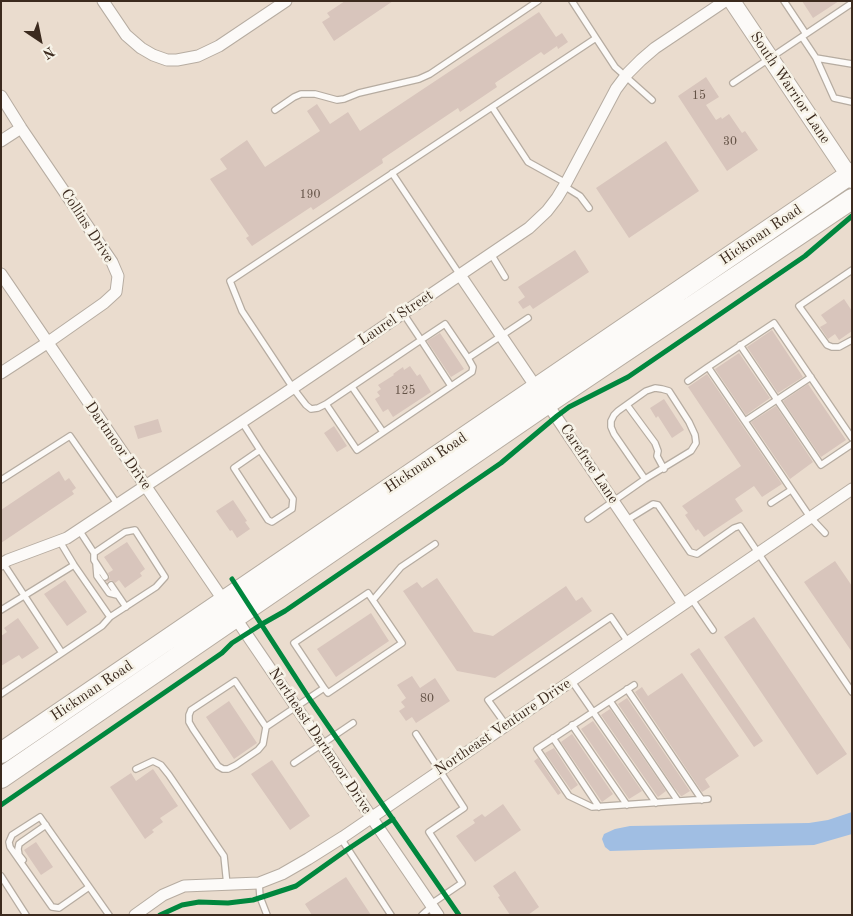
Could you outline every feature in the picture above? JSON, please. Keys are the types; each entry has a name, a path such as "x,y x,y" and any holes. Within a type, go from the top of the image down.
{"highway":[{"name":"Hickman Road","path":"1,778 384,517 542,395 851,176"},
{"name":"Hickman Road","path":"1,753 224,600 542,395 852,199"}],"street":[{"path":"103,1 126,35 153,55 167,60 198,56 219,46 280,3"},
{"name":"Laurel Street","path":"2,564 67,538 293,388 534,223 547,211 565,185 610,98 625,76 655,48 725,1"},
{"name":"South Warrior Lane","path":"732,1 851,176"},
{"name":"Collins Drive","path":"1,96 112,262 118,276 116,292 104,303 1,373"},
{"path":"1,141 21,128"},
{"name":"Dartmoor Drive","path":"1,274 235,617"},
{"name":"Carefree Lane","path":"460,275 627,520 687,601"},
{"name":"Northeast Venture Drive","path":"135,915 163,895 184,886 259,884 282,874 308,859 852,489"},
{"name":"Northeast Dartmoor Drive","path":"235,617 434,908"}],"lane":[{"path":"275,110 302,94 316,94 344,100 359,93 418,79 430,74 538,1"},
{"path":"572,1 615,67 652,100"},
{"path":"784,1 816,58 834,98 850,99"},
{"path":"733,83 852,3"},
{"path":"326,404 357,450 472,372 474,367 445,324 326,404 312,409 306,405 293,388 242,311 230,281 596,38"},
{"path":"816,58 852,64"},
{"path":"492,107 528,162 580,196 589,208"},
{"path":"392,173 460,275"},
{"path":"490,254 506,277"},
{"path":"852,270 799,306 827,345 839,347 852,340"},
{"path":"403,313 451,386"},
{"path":"468,358 528,318"},
{"path":"688,381 774,323 852,438"},
{"path":"740,345 821,465 852,444"},
{"path":"708,367 810,517 825,533"},
{"path":"745,421 811,377"},
{"path":"352,387 383,432"},
{"path":"588,519 645,479 691,452 696,443 695,435 689,422 669,392 662,388 646,391 614,415 611,420 614,434 645,479"},
{"path":"628,405 655,443 658,451 657,456 664,468"},
{"path":"242,422 293,498 292,509 272,522 268,520 234,468 260,450"},
{"path":"1,480 70,436 118,504"},
{"path":"771,503 791,490"},
{"path":"627,520 653,504 658,505 690,552 697,554 734,528 740,526 852,692"},
{"path":"79,530 94,553 94,560 105,577"},
{"path":"1,694 102,626 110,617 156,588 166,577 135,530 125,532 94,553"},
{"path":"59,540 110,617"},
{"path":"373,600 401,567 435,544"},
{"path":"2,564 62,653"},
{"path":"96,564 97,576 109,593 117,595"},
{"path":"1,610 74,565"},
{"path":"111,586 126,607"},
{"path":"368,593 402,643 328,693 324,688 294,643 368,593"},
{"path":"687,601 713,630"},
{"path":"506,725 488,700 611,617 628,642"},
{"path":"571,680 656,803"},
{"path":"266,727 235,681 191,710 189,715 189,722 218,766 223,769 228,768 236,765 258,750 263,744 266,727 324,688"},
{"path":"627,689 705,799 592,807 569,796 537,749 634,684"},
{"path":"610,701 678,801"},
{"path":"294,763 353,723"},
{"path":"572,725 627,805"},
{"path":"416,734 464,808 429,832 462,883 434,908 422,915"},
{"path":"553,738 600,807"},
{"path":"136,769 153,761 161,765 169,775 224,856 226,885"},
{"path":"90,887 59,908 52,907 10,848 9,842 12,835 40,817 90,887 109,915"},
{"path":"42,893 38,881 18,849 19,844 46,825"},
{"path":"343,837 344,843 391,915"},
{"path":"1,877 26,915"},
{"path":"259,884 260,897 267,915"}],"water":[{"path":"852,812 852,834 814,845 610,851 605,847 602,839 604,834 615,829 630,826 809,823 828,820"}],"building":[{"path":"345,1 393,1 334,41 322,22 330,17 327,13"},
{"path":"802,1 839,1 813,18"},
{"path":"539,12 556,37 562,33 568,42 558,49 557,46 544,55 541,52 495,83 497,87 460,112 458,108 382,159 383,163 313,210 311,207 252,246 246,238 249,236 210,179 227,169 220,159 247,140 265,167 320,131 307,111 317,104 330,124 348,112 360,131"},
{"path":"706,77 719,97 706,105 716,120 721,117 722,119 729,114 742,133 745,131 758,150 727,171 678,96"},
{"path":"666,141 699,191 629,238 596,188"},
{"path":"575,250 589,272 533,309 530,305 523,309 518,302 525,297 518,287"},
{"path":"844,299 852,311 852,331 839,340 835,334 828,339 820,327 827,323 821,315"},
{"path":"772,330 803,377 778,393 747,347"},
{"path":"440,333 464,369 451,377 427,341"},
{"path":"739,353 770,398 746,415 715,369"},
{"path":"410,366 417,376 420,374 431,392 393,417 388,409 383,412 375,399 380,396 377,392 381,389 378,385 403,367 404,370"},
{"path":"707,374 782,484 762,497 754,486 735,499 743,511 704,537 698,529 696,531 685,515 688,513 682,506 741,466 688,387"},
{"path":"808,384 846,440 821,457 783,401"},
{"path":"664,399 684,430 672,438 658,416 656,418 650,408"},
{"path":"776,406 813,462 790,479 751,422"},
{"path":"158,419 162,432 138,439 134,426"},
{"path":"334,426 347,446 337,452 324,433"},
{"path":"59,471 65,481 69,478 76,488 72,491 74,494 1,543 1,510"},
{"path":"233,500 250,529 237,538 216,511"},
{"path":"127,542 145,569 140,573 142,576 125,588 119,580 115,583 111,580 106,581 110,577 108,573 113,570 104,557"},
{"path":"835,561 852,586 852,652 804,582"},
{"path":"437,578 474,632 493,636 566,586 576,601 582,597 592,611 495,678 457,671 403,591 417,582 422,588"},
{"path":"65,580 87,612 67,626 44,594"},
{"path":"371,613 389,641 336,677 317,649"},
{"path":"754,617 847,754 817,775 724,637"},
{"path":"18,618 39,648 22,659 19,655 1,666 1,636 7,632 4,628"},
{"path":"699,648 763,741 754,747 690,654"},
{"path":"682,673 739,756 705,779 710,787 702,792 635,692 642,687 648,696"},
{"path":"412,676 420,688 435,678 450,701 416,723 412,717 406,721 399,711 405,707 401,702 406,698 397,685"},
{"path":"627,698 690,791 682,796 673,786 618,704"},
{"path":"229,701 257,743 234,759 206,717"},
{"path":"610,709 666,791 658,797 601,715"},
{"path":"593,721 642,791 629,799 581,729"},
{"path":"572,734 613,794 602,802 561,742"},
{"path":"554,748 578,785 571,790 545,753"},
{"path":"538,758 561,793 558,795 534,761"},
{"path":"272,760 310,816 290,830 251,774"},
{"path":"153,769 178,806 160,818 163,822 152,830 154,832 145,839 110,787 131,773 136,781"},
{"path":"503,804 521,830 475,862 456,836 475,823 473,820 482,814 485,817"},
{"path":"36,842 53,867 41,875 24,850"},
{"path":"515,871 539,907 528,915 510,915 493,886"},
{"path":"346,877 371,915 312,915 305,904"}],"cycle path":[{"path":"1,805 222,653 232,643 285,611 501,463 569,407 628,377 805,256 852,216"},
{"path":"232,579 309,698 459,915"},
{"path":"160,915 182,905 199,902 228,903 253,900 296,886 393,819"}]}
